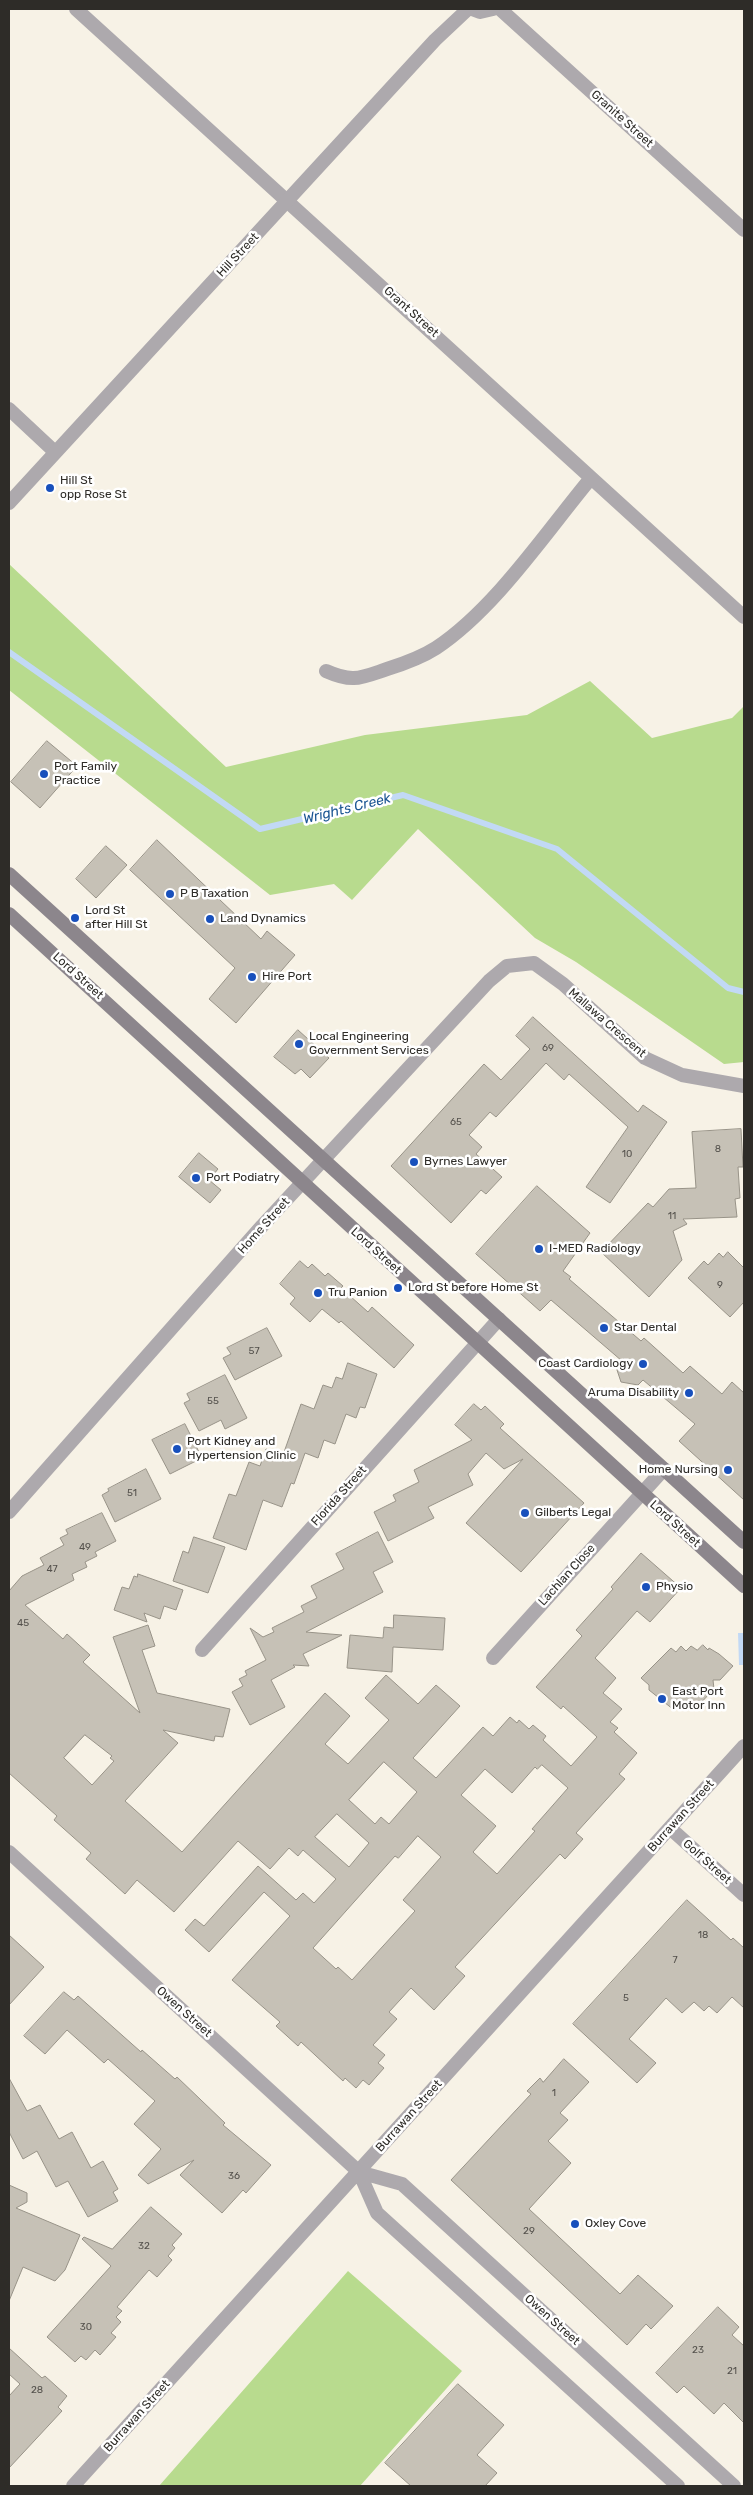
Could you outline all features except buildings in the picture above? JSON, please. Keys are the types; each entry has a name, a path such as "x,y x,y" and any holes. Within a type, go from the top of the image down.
{"main road":[{"path":"9,874 744,1542"},
{"name":"Lord Street","path":"9,914 744,1586"}],"street":[{"name":"Grant Street","path":"76,9 744,617"},
{"name":"Hill Street","path":"9,502 435,40 468,9"},
{"path":"472,9 480,12 493,9"},
{"name":"Granite Street","path":"500,9 744,230"},
{"path":"9,409 55,452"},
{"path":"326,671 345,679 365,676 398,665 435,649 471,620 500,589 591,478"},
{"name":"Home Street","path":"9,1512 322,1160 489,981 507,966 534,963"},
{"name":"Mallawa Crescent","path":"534,963 562,984 645,1058 682,1075 744,1086"},
{"name":"Florida Street","path":"202,1650 499,1319"},
{"name":"Lachlan Close","path":"493,1658 664,1469"},
{"name":"Burrawan Street","path":"73,2486 744,1746"},
{"name":"Golf Street","path":"670,1828 744,1895"},
{"name":"Owen Street","path":"9,1852 359,2172 377,2213 678,2486"},
{"name":"Owen Street","path":"359,2172 402,2184 734,2486"}],"green space":[{"path":"9,564 226,767 365,735 527,715 590,681 652,738 732,718 744,706 744,1062 724,1064 576,962 535,938 418,829 352,900 334,884 270,895 9,690"},
{"path":"348,2271 462,2371 360,2486 159,2486"}],"water":[{"path":"738,1633 744,1633 743,1665 739,1665"}],"waterway":[{"name":"Wrights Creek","path":"9,652 260,829 403,795 557,849 728,988 744,992"}],"place":[{"name":"Hill St opp Rose St","path":"50,488"},
{"name":"Port Family Practice","path":"44,774"},
{"name":"P B Taxation","path":"170,894"},
{"name":"Lord St after Hill St","path":"75,918"},
{"name":"Land Dynamics","path":"210,919"},
{"name":"Hire Port","path":"252,977"},
{"name":"Local Engineering Government Services","path":"299,1044"},
{"name":"Byrnes Lawyer","path":"414,1162"},
{"name":"Port Podiatry","path":"196,1178"},
{"name":"I-MED Radiology","path":"539,1249"},
{"name":"Lord St before Home St","path":"398,1288"},
{"name":"Tru Panion","path":"318,1293"},
{"name":"Star Dental","path":"604,1328"},
{"name":"Coast Cardiology","path":"643,1364"},
{"name":"Aruma Disability","path":"689,1393"},
{"name":"Port Kidney and Hypertension Clinic","path":"177,1449"},
{"name":"Home Nursing","path":"728,1470"},
{"name":"Gilberts Legal","path":"525,1513"},
{"name":"Physio","path":"646,1587"},
{"name":"East Port Motor Inn","path":"662,1699"},
{"name":"Oxley Cove","path":"575,2224"}]}
